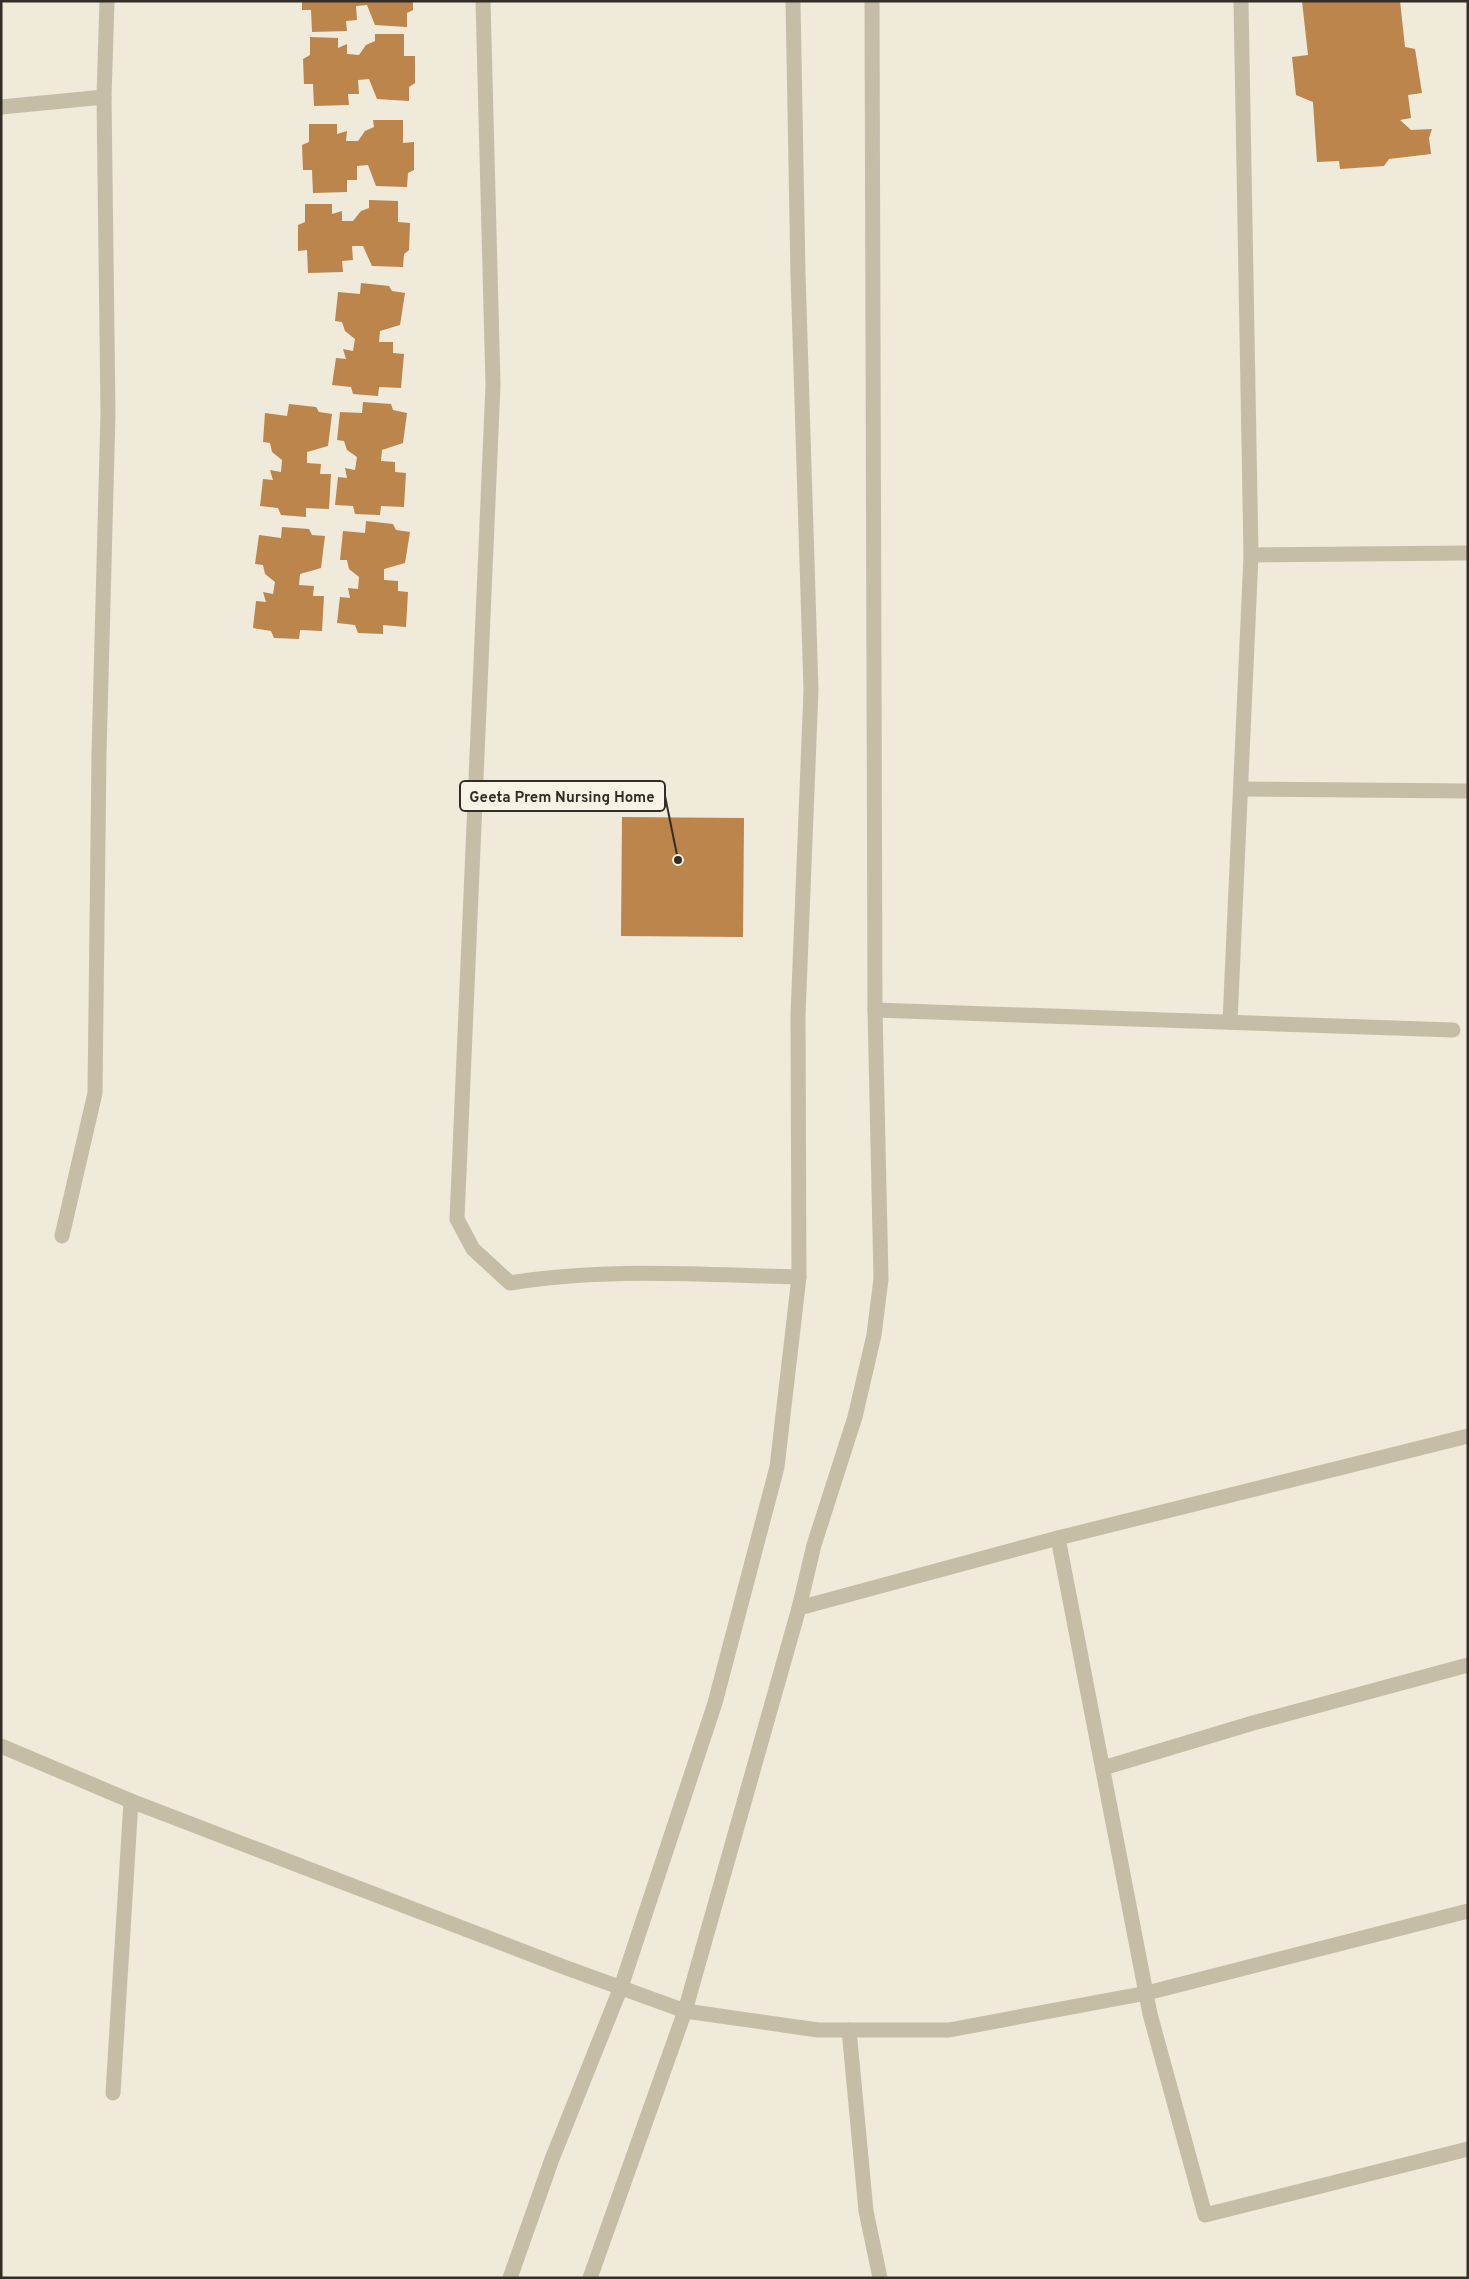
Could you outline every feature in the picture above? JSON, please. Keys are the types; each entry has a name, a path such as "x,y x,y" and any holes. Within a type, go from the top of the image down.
{"street":[{"path":"62,1236 96,1093 99,754 108,413 104,97 107,1"},
{"path":"483,1 493,385 457,1219 473,1249 510,1283 541,1277 610,1273 799,1277"},
{"path":"510,2278 552,2159 621,1987 715,1703 775,1476 799,1277 798,1015 811,690 793,1"},
{"path":"590,2278 685,2011 799,1608 814,1545 854,1417 874,1335 882,1279 875,1010 872,1"},
{"path":"1230,1022 1251,555 1241,1"},
{"path":"1,107 104,97"},
{"path":"1251,555 1468,553"},
{"path":"1241,789 1468,791"},
{"path":"875,1010 1453,1030"},
{"path":"799,1608 1058,1538 1468,1436"},
{"path":"1058,1538 1150,2014 1206,2215 1468,2149"},
{"path":"1103,1768 1253,1723 1468,1665"},
{"path":"1,1746 131,1801 685,2011 818,2030 949,2030 1146,1993 1468,1910"},
{"path":"113,2094 131,1801"},
{"path":"849,2030 866,2211 880,2278"}],"building":[{"path":"302,1 413,1 413,10 407,13 407,27 375,25 367,5 356,6 357,20 346,21 347,31 312,32 311,10 302,10"},
{"path":"1302,1 1400,1 1405,47 1415,49 1422,93 1408,95 1411,118 1400,120 1411,130 1432,129 1429,138 1431,154 1389,159 1384,166 1340,169 1339,161 1317,162 1313,102 1296,95 1292,57 1308,55"},
{"path":"375,34 404,34 404,56 415,56 415,83 409,87 409,101 377,99 369,79 358,80 359,94 348,94 349,105 314,106 313,84 304,84 303,59 310,55 310,37 338,38 338,48 347,44 347,54 359,55 366,45 375,41"},
{"path":"373,120 403,120 403,143 414,142 414,170 408,173 407,187 376,186 368,165 357,166 357,180 347,180 347,192 313,193 312,170 303,170 302,145 309,142 309,124 337,124 337,134 347,131 346,141 358,141 365,131 374,127"},
{"path":"369,200 398,201 398,222 410,223 409,250 404,254 403,267 372,266 363,246 352,246 353,260 342,261 343,272 308,273 307,250 298,251 298,225 305,222 305,204 332,204 332,214 342,211 342,221 353,221 361,211 369,208"},
{"path":"361,283 389,286 392,291 405,293 400,325 380,331 379,342 393,342 393,353 404,354 401,388 379,387 378,396 353,394 351,387 332,385 336,358 346,359 343,349 353,351 355,339 345,331 342,322 335,321 338,292 360,294"},
{"path":"363,402 391,404 393,410 407,413 403,443 382,450 381,461 395,462 395,472 406,473 404,507 381,506 380,515 355,514 353,506 335,505 338,477 347,478 345,468 355,470 357,457 347,450 344,441 337,440 340,412 362,413"},
{"path":"289,404 316,407 319,412 332,414 328,446 307,452 307,463 321,464 320,474 331,474 329,509 306,508 306,517 281,515 278,508 260,506 263,479 273,480 270,470 281,472 282,460 272,452 270,443 263,442 265,413 287,416"},
{"path":"366,521 393,524 396,530 410,532 405,563 384,569 384,580 398,581 398,591 408,592 406,627 383,625 383,634 358,633 355,625 337,623 340,597 350,598 348,588 358,589 359,577 349,569 347,560 340,560 343,531 365,533"},
{"path":"282,527 309,529 312,535 325,536 321,568 300,574 299,585 314,586 313,596 324,596 322,631 300,630 299,639 274,638 271,631 253,628 256,601 266,602 263,592 273,594 275,582 265,574 263,565 255,564 259,535 281,538"},
{"path":"622,817 744,818 743,937 621,936"}],"place":[{"name":"Geeta Prem Nursing Home","path":"678,860"}]}
